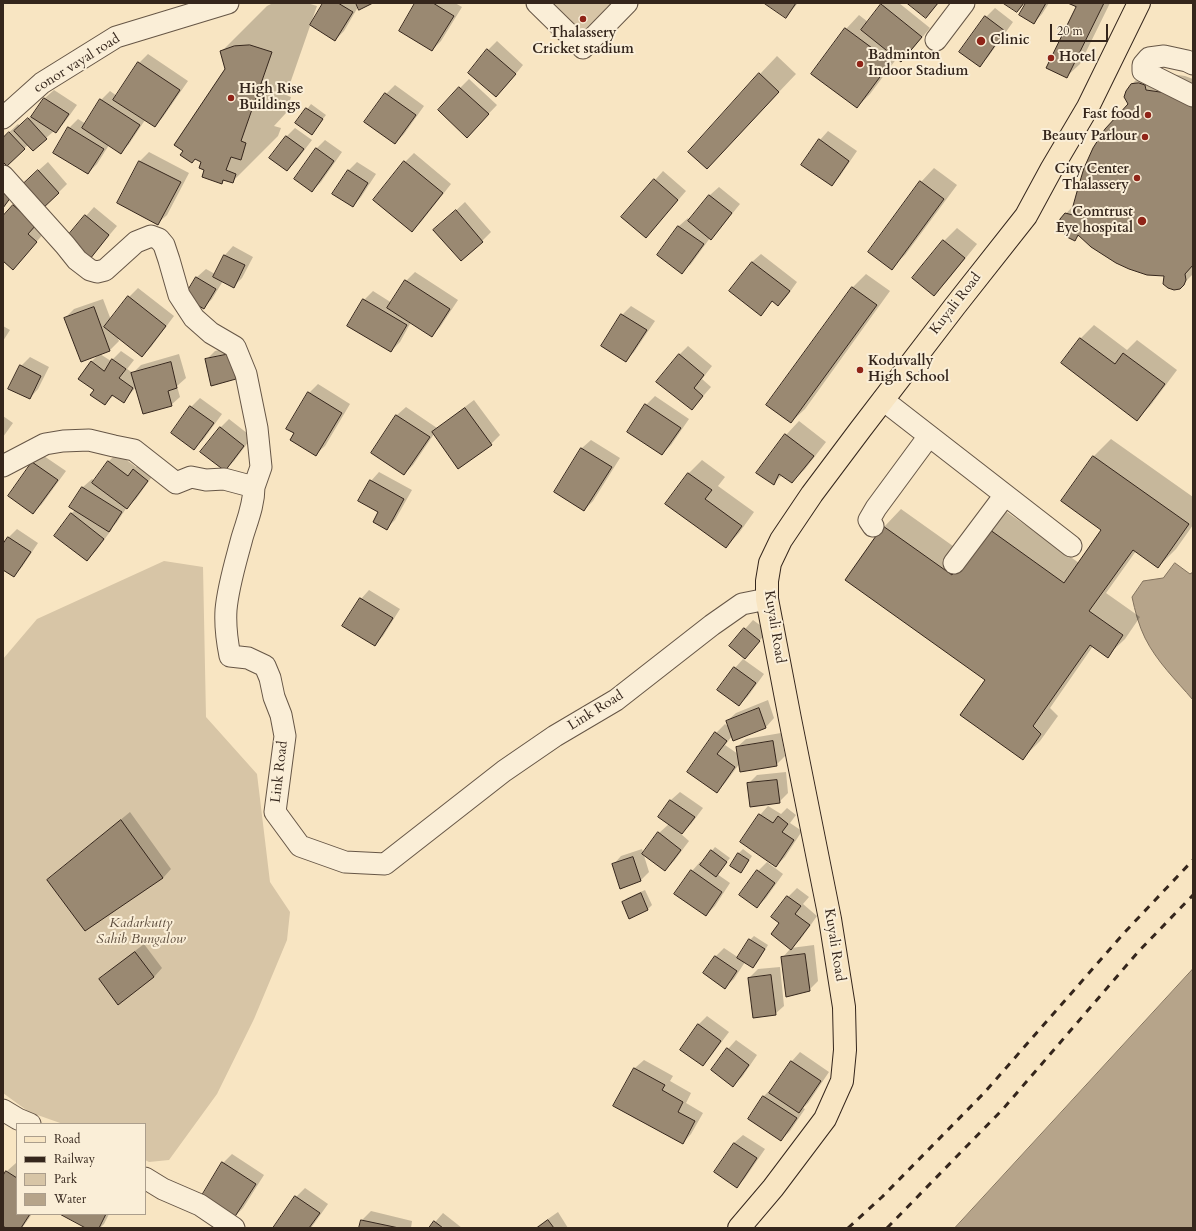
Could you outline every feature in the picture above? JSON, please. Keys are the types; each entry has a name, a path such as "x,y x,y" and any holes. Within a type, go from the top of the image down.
{"main road":[{"name":"Kuyali Road","path":"739,1228 773,1188 825,1119 842,1081 845,1050 844,1007 830,919 767,599 767,580 770,563 781,540 812,494 1026,216 1088,107 1138,3"}],"street":[{"name":"conor vayal road","path":"3,118 42,83 116,37 228,3"},
{"path":"537,3 583,48 627,3"},
{"path":"936,40 964,3"},
{"path":"1193,64 1164,56 1149,58 1144,65 1143,71 1193,96"},
{"path":"3,176 77,260 90,270 97,272 105,270 136,242 151,236 159,239 164,245 179,295 194,318 211,333 235,347 246,374 257,428 261,467 254,487 224,478 206,480 191,477 176,483 134,450 89,440 63,441 45,444 3,466"},
{"path":"883,400 1071,546"},
{"path":"873,526 869,520 876,508 929,436"},
{"name":"Link Road","path":"254,487 250,514 230,585 226,611 227,638 230,656 248,658 265,666 281,714 286,736 275,812 300,846 345,862 385,864 504,771 555,736 616,700 712,625 742,604 767,599"},
{"path":"954,563 1005,495"},
{"path":"3,1110 28,1123"},
{"path":"146,1179 200,1205 234,1228"}],"green space":[{"name":"Thalassery Cricket stadium","path":"551,3 614,3 584,35"},
{"name":"Kadarkutty Sahib Bungalow","path":"164,561 203,567 206,717 257,774 270,882 290,912 287,940 254,1019 217,1094 169,1160 149,1162 146,1160 146,1123 60,1123 29,1112 3,1093 3,659 37,619"}],"water":[{"path":"1175,563 1190,574 1193,572 1193,700 1167,670 1150,647 1139,623 1132,597 1143,581 1163,578"},
{"path":"1193,969 1193,1228 955,1228"}],"building":[{"path":"323,3 338,3 353,12 335,41 310,25"},
{"path":"356,3 373,3 359,10"},
{"path":"415,3 433,3 454,16 432,51 399,31"},
{"path":"764,3 796,3 786,18"},
{"path":"907,3 938,3 926,18"},
{"path":"1003,3 1024,3 1017,12"},
{"path":"1026,3 1046,3 1034,24 1019,15"},
{"path":"1068,3 1104,3 1067,78 1046,68 1076,7"},
{"path":"881,4 922,37 901,62 861,30"},
{"path":"985,16 1005,31 980,67 959,52"},
{"path":"845,28 891,62 857,108 811,74"},
{"name":"High Rise Buildings","path":"250,45 272,52 241,141 246,143 241,160 231,157 226,170 236,174 233,183 223,180 222,184 202,177 204,170 199,168 201,162 195,159 192,163 180,155 183,151 174,145 225,69 220,51 234,46"},
{"path":"487,49 516,74 496,97 468,73"},
{"path":"138,62 180,90 155,127 113,100"},
{"path":"759,73 779,92 707,169 688,152"},
{"name":"City Center Thalassery","path":"1139,83 1145,85 1146,90 1167,93 1193,86 1193,265 1185,274 1186,280 1180,289 1174,290 1163,284 1164,276 1147,275 1116,263 1091,247 1078,235 1075,241 1067,237 1059,226 1060,219 1065,213 1073,215 1073,206 1078,188 1084,168 1093,148 1105,129 1128,104 1124,97 1126,91 1131,84"},
{"path":"459,87 489,114 467,138 438,110"},
{"path":"385,93 416,115 395,144 364,122"},
{"path":"44,98 69,114 56,133 31,117"},
{"path":"100,99 140,125 121,154 82,128"},
{"path":"306,108 323,119 312,135 295,123"},
{"path":"28,118 47,139 33,151 14,131"},
{"path":"68,127 104,149 88,174 53,153"},
{"path":"9,132 25,149 7,166 3,162 3,138"},
{"path":"286,136 304,149 287,171 269,158"},
{"path":"819,139 849,161 832,186 801,165"},
{"path":"316,148 334,161 312,192 294,179"},
{"path":"139,161 181,182 158,225 117,203"},
{"path":"404,161 443,193 412,232 373,200"},
{"path":"38,170 59,193 41,210 20,187"},
{"path":"348,170 368,183 353,207 332,194"},
{"path":"654,179 678,200 646,238 621,217"},
{"path":"920,181 944,199 892,270 868,252"},
{"path":"3,191 11,197 3,208"},
{"path":"709,195 732,213 711,240 688,221"},
{"path":"13,205 36,225 28,234 37,242 13,270 3,261 3,216"},
{"path":"456,210 483,242 461,261 433,230"},
{"path":"85,215 109,235 90,259 65,239"},
{"path":"678,226 704,244 682,274 657,255"},
{"path":"943,240 965,258 934,296 912,278"},
{"path":"224,255 245,265 234,288 213,277"},
{"path":"752,262 790,291 778,306 772,301 761,316 729,291"},
{"path":"196,277 216,289 204,309 184,297"},
{"path":"405,280 450,309 432,337 387,308"},
{"path":"852,287 877,305 791,423 766,405"},
{"path":"128,296 166,326 142,357 104,327"},
{"path":"363,299 407,325 391,352 347,326"},
{"path":"94,307 110,351 81,362 64,318"},
{"path":"621,314 647,330 626,362 601,346"},
{"path":"1080,338 1115,364 1123,353 1165,384 1137,421 1061,363"},
{"path":"230,354 236,379 211,386 205,359"},
{"path":"679,354 704,375 694,388 703,396 692,410 656,382"},
{"path":"112,359 126,369 119,378 133,388 124,403 112,395 105,405 90,395 94,390 78,379 91,361 104,371"},
{"path":"171,362 177,388 168,391 172,406 143,414 131,373"},
{"path":"20,365 41,376 30,399 8,389"},
{"path":"308,392 342,413 316,456 290,440 294,433 286,429"},
{"path":"645,404 681,428 662,455 627,432"},
{"path":"190,406 214,423 194,450 171,433"},
{"path":"465,408 492,445 458,469 432,432"},
{"path":"396,415 430,437 404,475 371,453"},
{"path":"220,427 244,446 225,471 200,452"},
{"path":"785,434 814,456 792,483 779,474 774,485 756,473"},
{"path":"581,448 612,467 584,511 554,492"},
{"path":"1093,456 1189,524 1158,568 1133,550 1089,611 1123,635 1108,658 1090,645 1033,726 1041,734 1023,760 960,715 985,680 845,580 883,526 952,575 986,527 1064,583 1101,530 1061,501"},
{"path":"108,461 128,476 133,469 148,481 127,509 92,483"},
{"path":"32,462 58,480 33,514 8,496"},
{"path":"688,473 712,490 705,499 742,526 726,548 665,504"},
{"path":"370,480 404,499 387,530 373,522 378,512 358,501"},
{"path":"82,487 122,512 109,532 69,507"},
{"path":"71,513 104,539 87,561 54,536"},
{"path":"8,537 31,552 14,577 3,570 3,544"},
{"path":"360,598 393,618 375,646 342,626"},
{"path":"744,628 760,641 745,659 729,646"},
{"path":"734,667 756,683 739,706 717,690"},
{"path":"759,708 766,728 733,741 726,721"},
{"path":"715,732 727,741 717,754 735,767 717,793 687,772"},
{"path":"773,741 777,766 740,772 736,747"},
{"path":"777,780 780,803 750,807 747,783"},
{"path":"670,800 695,817 682,834 658,817"},
{"path":"759,814 773,823 778,816 788,824 782,832 794,840 776,867 740,842"},
{"path":"121,820 163,878 85,931 47,880"},
{"path":"658,832 681,850 665,871 642,854"},
{"path":"711,850 727,862 716,877 700,865"},
{"path":"738,853 749,860 741,873 730,866"},
{"path":"633,857 641,881 620,889 612,864"},
{"path":"691,870 722,892 706,916 674,894"},
{"path":"757,870 775,883 757,908 739,895"},
{"path":"641,893 648,910 629,919 622,902"},
{"path":"787,896 801,906 795,914 810,925 791,950 771,934 779,923 771,917"},
{"path":"749,939 765,949 753,968 737,958"},
{"path":"135,952 154,977 118,1005 99,979"},
{"path":"805,954 810,991 786,997 781,957"},
{"path":"715,956 737,971 725,989 703,973"},
{"path":"771,975 776,1015 753,1018 748,978"},
{"path":"698,1024 721,1041 703,1066 680,1050"},
{"path":"727,1048 749,1065 733,1087 711,1070"},
{"path":"791,1061 821,1081 799,1113 769,1093"},
{"path":"634,1068 665,1085 662,1090 683,1102 678,1112 695,1121 683,1144 613,1106"},
{"path":"763,1096 797,1118 781,1141 748,1119"},
{"path":"734,1143 757,1158 737,1188 714,1172"},
{"path":"222,1162 256,1184 234,1218 201,1197"},
{"path":"6,1171 16,1177 16,1215 29,1215 21,1228 6,1228 3,1226 3,1176"},
{"path":"295,1196 320,1213 309,1228 273,1228"},
{"path":"62,1215 106,1215 99,1228 86,1228"},
{"path":"361,1220 399,1228 359,1228"},
{"path":"548,1220 554,1228 537,1228"},
{"path":"434,1221 443,1228 429,1228"}],"railway":[{"path":"848,1228 882,1197 984,1093 1124,933 1193,860"},
{"path":"887,1228 1003,1109 1138,952 1193,895"}],"place":[{"name":"Thalassery Cricket stadium","path":"583,19"},
{"name":"Clinic","path":"981,41"},
{"name":"Hotel","path":"1051,58"},
{"name":"Badminton Indoor Stadium","path":"860,64"},
{"name":"High Rise Buildings","path":"231,98"},
{"name":"Fast food","path":"1148,115"},
{"name":"Beauty Parlour","path":"1145,137"},
{"name":"City Center Thalassery","path":"1137,178"},
{"name":"Comtrust Eye hospital","path":"1142,221"},
{"name":"Koduvally High School","path":"860,370"}]}
